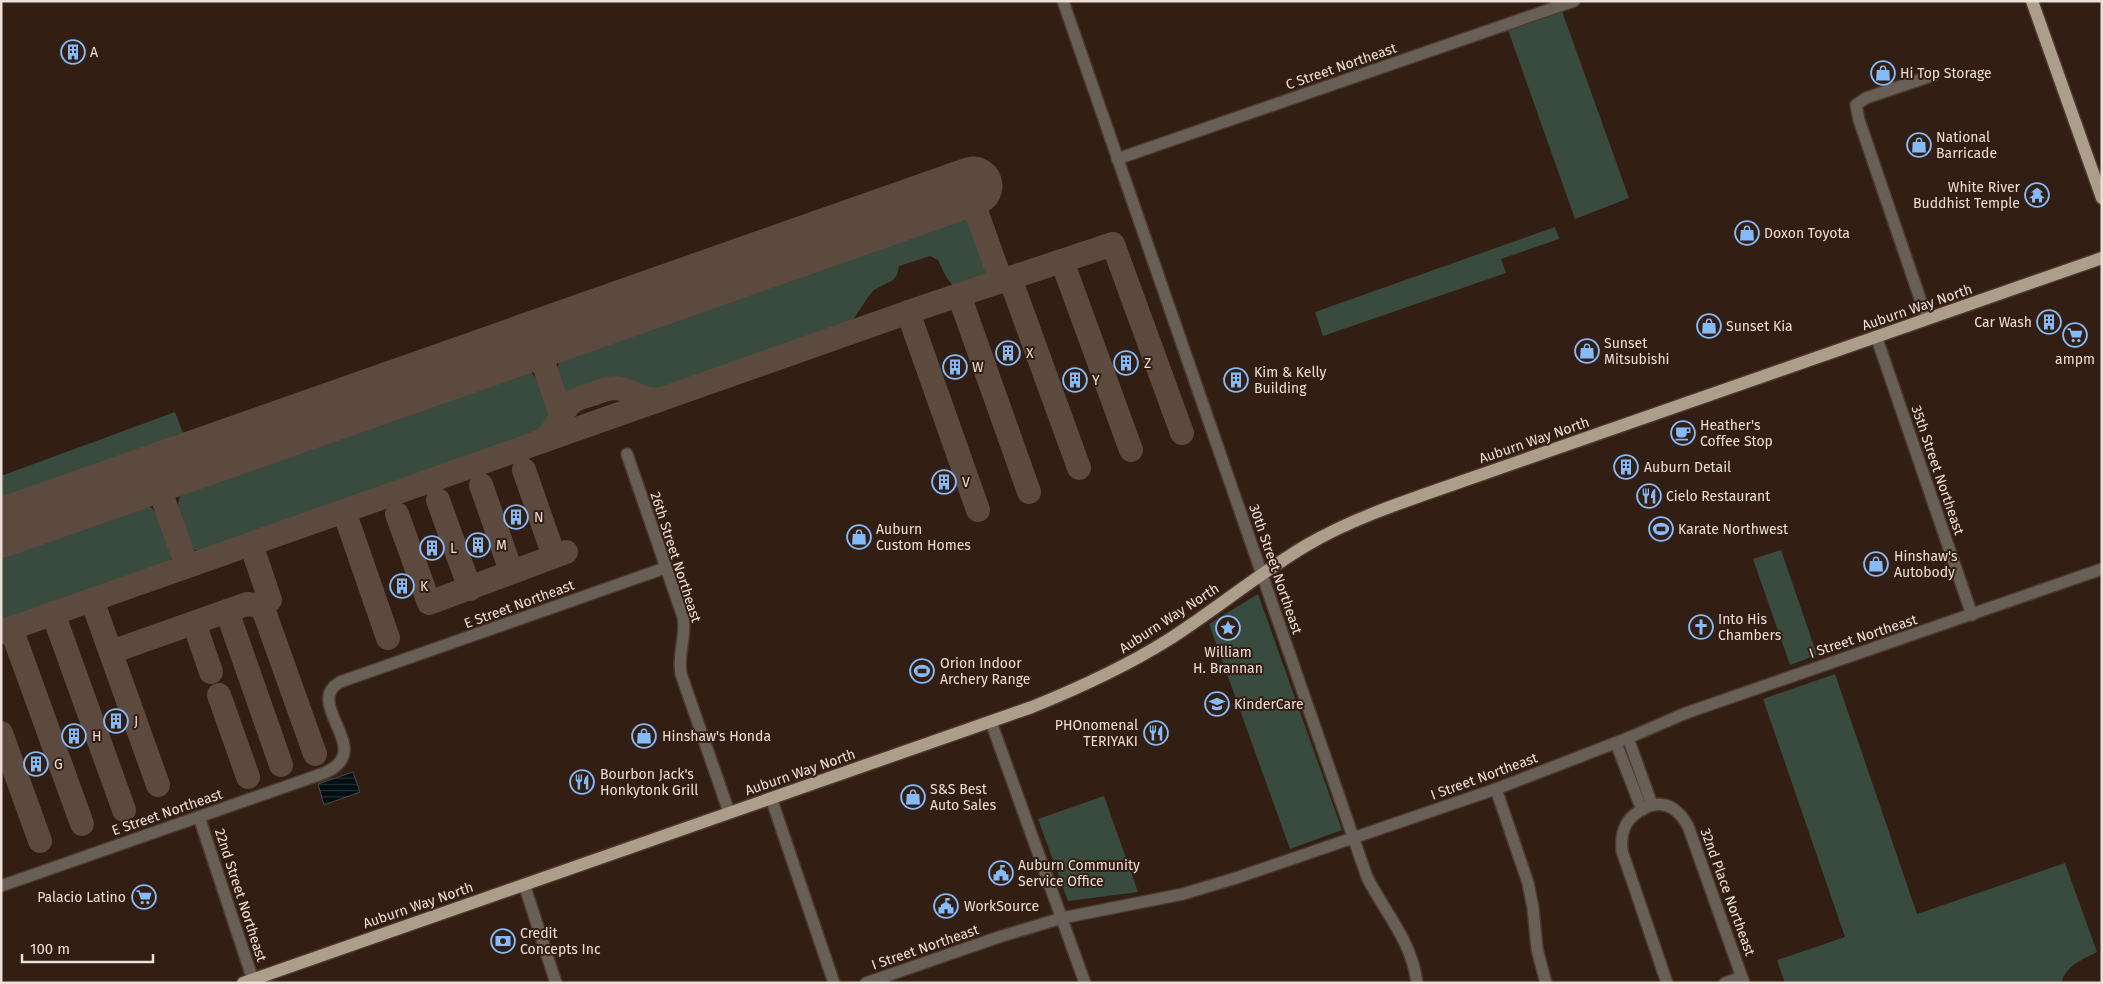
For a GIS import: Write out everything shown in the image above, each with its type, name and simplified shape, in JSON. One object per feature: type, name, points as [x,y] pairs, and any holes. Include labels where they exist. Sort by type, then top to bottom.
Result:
[{"type":"main road","points":[[2032,1],[2102,198]]},
{"type":"main road","name":"Auburn Way North","points":[[250,982],[729,812],[991,722],[1079,688],[1169,639],[1262,575],[1325,535],[1376,512],[2102,258]]},
{"type":"street","name":"30th Street Northeast","points":[[1063,1],[1367,877],[1400,929],[1412,960],[1417,983]]},
{"type":"street","name":"C Street Northeast","points":[[1117,159],[1574,1]]},
{"type":"street","points":[[1927,319],[1859,120],[1856,105],[1859,101],[1934,75]]},
{"type":"street","name":"35th Street Northeast","points":[[1876,336],[1972,615]]},
{"type":"street","name":"26th Street Northeast","points":[[627,454],[685,626],[679,654],[681,674],[729,812]]},
{"type":"street","name":"E Street Northeast","points":[[1,886],[332,769],[341,761],[344,751],[343,739],[331,711],[330,693],[334,685],[340,682],[666,568]]},
{"type":"street","name":"I Street Northeast","points":[[866,983],[999,937],[1062,918],[1183,894],[1496,789],[1616,743],[1686,713],[2102,569]]},
{"type":"street","points":[[991,722],[1085,983]]},
{"type":"street","points":[[1628,738],[1647,807]]},
{"type":"street","points":[[1616,743],[1647,807]]},
{"type":"street","points":[[1496,789],[1526,877],[1533,908],[1537,949],[1546,983]]},
{"type":"street","points":[[771,798],[834,983]]},
{"type":"street","name":"32nd Place Northeast","points":[[1647,807],[1666,804],[1671,806],[1688,826],[1743,980]]},
{"type":"street","points":[[1647,807],[1630,818],[1624,827],[1622,851],[1667,983]]},
{"type":"street","name":"22nd Street Northeast","points":[[199,817],[250,982]]},
{"type":"street","points":[[524,884],[556,983]]},
{"type":"street","points":[[1725,983],[1743,980]]},
{"type":"green space","points":[[1562,11],[1629,198],[1575,219],[1508,30]]},
{"type":"green space","points":[[968,207],[981,232],[989,260],[991,279],[980,285],[964,290],[952,285],[938,260],[930,256],[899,266],[897,275],[893,280],[874,290],[849,326],[660,393],[648,392],[622,382],[616,382],[603,384],[567,398],[559,386],[558,365],[570,347],[854,244]]},
{"type":"green space","points":[[1555,227],[1559,239],[1501,259],[1506,273],[1323,336],[1315,312]]},
{"type":"green space","points":[[527,368],[539,382],[547,398],[550,415],[544,432],[372,493],[250,540],[211,549],[194,550],[184,532],[178,515],[178,507],[183,489],[189,480],[508,369]]},
{"type":"green space","points":[[175,412],[188,446],[142,465],[1,513],[1,476]]},
{"type":"green space","points":[[123,503],[141,503],[152,508],[164,525],[173,549],[170,562],[1,623],[1,546]]},
{"type":"green space","points":[[1781,550],[1817,655],[1790,665],[1753,559]]},
{"type":"green space","points":[[1258,594],[1342,830],[1290,849],[1209,624]]},
{"type":"green space","points":[[1835,674],[1917,914],[2065,863],[2097,952],[2081,960],[2066,972],[2062,983],[1785,983],[1777,960],[1845,937],[1763,699]]},
{"type":"green space","points":[[1104,796],[1138,892],[1068,901],[1038,819]]},
{"type":"shaded area","points":[[353,772],[360,792],[324,805],[318,784]]},
{"type":"taxiway","points":[[968,188],[1001,281]]},
{"type":"taxiway","points":[[1,632],[923,307],[1113,244],[1182,433]]},
{"type":"taxiway","points":[[1062,261],[1131,450]]},
{"type":"taxiway","points":[[1010,278],[1079,468]]},
{"type":"taxiway","points":[[959,295],[1029,492]]},
{"type":"taxiway","points":[[908,312],[978,510]]},
{"type":"taxiway","points":[[535,339],[565,426]]},
{"type":"taxiway","points":[[543,441],[552,432],[567,407],[573,401],[582,397],[616,388],[649,399],[661,399]]},
{"type":"taxiway","points":[[524,470],[554,556]]},
{"type":"taxiway","points":[[154,474],[187,566]]},
{"type":"taxiway","points":[[481,485],[511,571]]},
{"type":"taxiway","points":[[438,500],[470,589]]},
{"type":"taxiway","points":[[344,511],[388,638]]},
{"type":"taxiway","points":[[397,514],[429,603],[566,552]]},
{"type":"taxiway","points":[[111,652],[247,604],[256,605],[270,600],[251,544]]},
{"type":"taxiway","points":[[92,600],[158,785]]},
{"type":"taxiway","points":[[261,603],[315,754]]},
{"type":"taxiway","points":[[227,611],[281,765]]},
{"type":"taxiway","points":[[53,613],[124,810]]},
{"type":"taxiway","points":[[194,623],[211,672]]},
{"type":"taxiway","points":[[11,628],[82,824]]},
{"type":"taxiway","points":[[219,695],[248,777]]},
{"type":"taxiway","points":[[1,733],[40,841]]},
{"type":"runway","points":[[1,528],[973,186]]},
{"type":"place","name":"A","points":[[73,52]]},
{"type":"place","name":"Hi Top Storage","points":[[1883,73]]},
{"type":"place","name":"National Barricade","points":[[1919,145]]},
{"type":"place","name":"White River Buddhist Temple","points":[[2037,195]]},
{"type":"place","name":"Doxon Toyota","points":[[1747,233]]},
{"type":"place","name":"Car Wash","points":[[2049,322]]},
{"type":"place","name":"Sunset Kia","points":[[1709,326]]},
{"type":"place","name":"ampm","points":[[2075,335]]},
{"type":"place","name":"Sunset Mitsubishi","points":[[1587,351]]},
{"type":"place","name":"X","points":[[1008,353]]},
{"type":"place","name":"Z","points":[[1126,363]]},
{"type":"place","name":"W","points":[[955,367]]},
{"type":"place","name":"Y","points":[[1075,380]]},
{"type":"place","name":"Kim & Kelly Building","points":[[1236,380]]},
{"type":"place","name":"Heather's Coffee Stop","points":[[1683,433]]},
{"type":"place","name":"Auburn Detail","points":[[1626,467]]},
{"type":"place","name":"V","points":[[944,482]]},
{"type":"place","name":"Cielo Restaurant","points":[[1649,496]]},
{"type":"place","name":"N","points":[[516,517]]},
{"type":"place","name":"Karate Northwest","points":[[1661,529]]},
{"type":"place","name":"Auburn Custom Homes","points":[[859,537]]},
{"type":"place","name":"M","points":[[478,545]]},
{"type":"place","name":"L","points":[[432,548]]},
{"type":"place","name":"Hinshaw's Autobody","points":[[1876,564]]},
{"type":"place","name":"K","points":[[402,586]]},
{"type":"place","name":"Into His Chambers","points":[[1701,627]]},
{"type":"place","name":"William H. Brannan","points":[[1228,628]]},
{"type":"place","name":"Orion Indoor Archery Range","points":[[922,671]]},
{"type":"place","name":"KinderCare","points":[[1217,704]]},
{"type":"place","name":"J","points":[[116,721]]},
{"type":"place","name":"PHOnomenal TERIYAKI","points":[[1156,733]]},
{"type":"place","name":"H","points":[[74,736]]},
{"type":"place","name":"Hinshaw's Honda","points":[[644,736]]},
{"type":"place","name":"G","points":[[36,764]]},
{"type":"place","name":"Bourbon Jack's Honkytonk Grill","points":[[582,782]]},
{"type":"place","name":"S&S Best Auto Sales","points":[[913,797]]},
{"type":"place","name":"Auburn Community Service Office","points":[[1001,873]]},
{"type":"place","name":"Palacio Latino","points":[[144,897]]},
{"type":"place","name":"WorkSource","points":[[946,906]]},
{"type":"place","name":"Credit Concepts Inc","points":[[503,941]]}]
